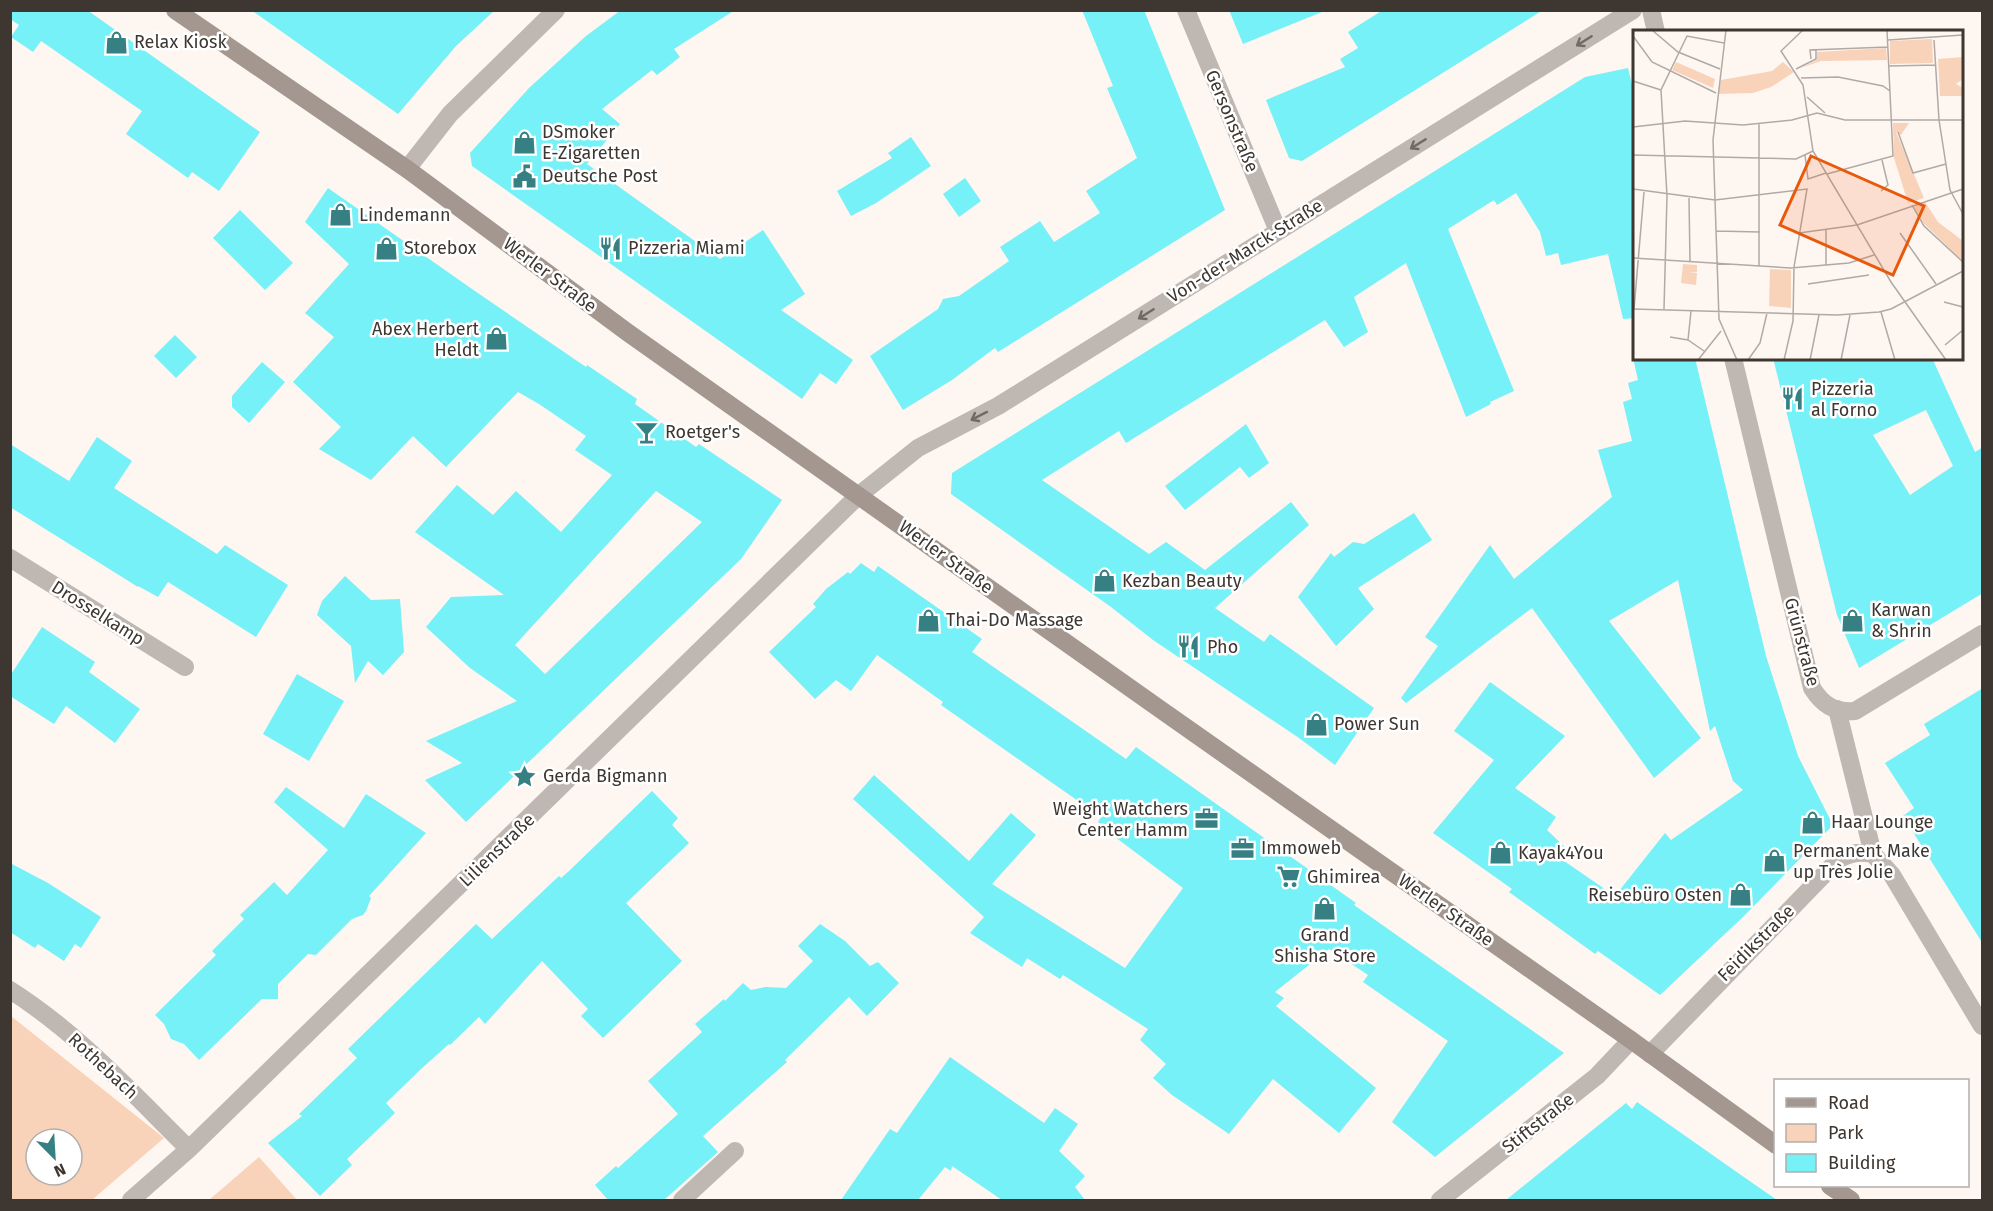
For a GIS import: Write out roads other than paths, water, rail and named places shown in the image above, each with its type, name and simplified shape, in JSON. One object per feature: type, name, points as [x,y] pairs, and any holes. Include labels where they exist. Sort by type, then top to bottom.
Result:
[{"type":"main road","name":"Werler Straße","points":[[175,10],[407,169],[627,332],[1631,1040],[1774,1144]]},
{"type":"main road","points":[[1833,1187],[1851,1200]]},
{"type":"street","points":[[407,169],[450,114],[556,10]]},
{"type":"street","name":"Gersonstraße","points":[[1186,10],[1278,231]]},
{"type":"street","name":"Von-der-Marck-Straße","points":[[860,495],[918,448],[998,406],[1634,10]]},
{"type":"street","points":[[1651,10],[1656,30]]},
{"type":"street","name":"Grünstraße","points":[[1733,360],[1812,688],[1820,702],[1838,709]]},
{"type":"street","name":"Lilienstraße","points":[[131,1200],[189,1149],[860,495]]},
{"type":"street","name":"Drosselkamp","points":[[10,558],[185,667]]},
{"type":"street","points":[[1983,634],[1855,711],[1838,709],[1873,854],[1892,875],[1983,1026]]},
{"type":"street","name":"Feidikstraße","points":[[1650,1054],[1839,859],[1862,851],[1873,854]]},
{"type":"street","name":"Rothebach","points":[[10,990],[42,1010],[96,1058],[189,1149]]},
{"type":"street","name":"Stiftstraße","points":[[1440,1200],[1597,1076],[1631,1040]]},
{"type":"street","points":[[682,1200],[735,1151]]},
{"type":"place","name":"Relax Kiosk","points":[[116,42]]},
{"type":"place","name":"DSmoker E-Zigaretten","points":[[524,142]]},
{"type":"place","name":"Deutsche Post","points":[[524,176]]},
{"type":"place","name":"Lindemann","points":[[341,215]]},
{"type":"place","name":"Storebox","points":[[386,248]]},
{"type":"place","name":"Pizzeria Miami","points":[[610,248]]},
{"type":"place","name":"Abex Herbert Heldt","points":[[497,339]]},
{"type":"place","name":"Pizzeria al Forno","points":[[1793,399]]},
{"type":"place","name":"Roetger's","points":[[647,432]]},
{"type":"place","name":"Kezban Beauty","points":[[1104,581]]},
{"type":"place","name":"Thai-Do Massage","points":[[928,620]]},
{"type":"place","name":"Karwan & Shrin","points":[[1853,620]]},
{"type":"place","name":"Pho","points":[[1189,647]]},
{"type":"place","name":"Power Sun","points":[[1316,724]]},
{"type":"place","name":"Gerda Bigmann","points":[[525,776]]},
{"type":"place","name":"Weight Watchers Center Hamm","points":[[1206,819]]},
{"type":"place","name":"Haar Lounge","points":[[1813,822]]},
{"type":"place","name":"Immoweb","points":[[1243,848]]},
{"type":"place","name":"Kayak4You","points":[[1500,853]]},
{"type":"place","name":"Permanent Make up Très Jolie","points":[[1775,861]]},
{"type":"place","name":"Ghimirea","points":[[1289,877]]},
{"type":"place","name":"Reisebüro Osten","points":[[1740,895]]},
{"type":"place","name":"Grand Shisha Store","points":[[1325,909]]}]
